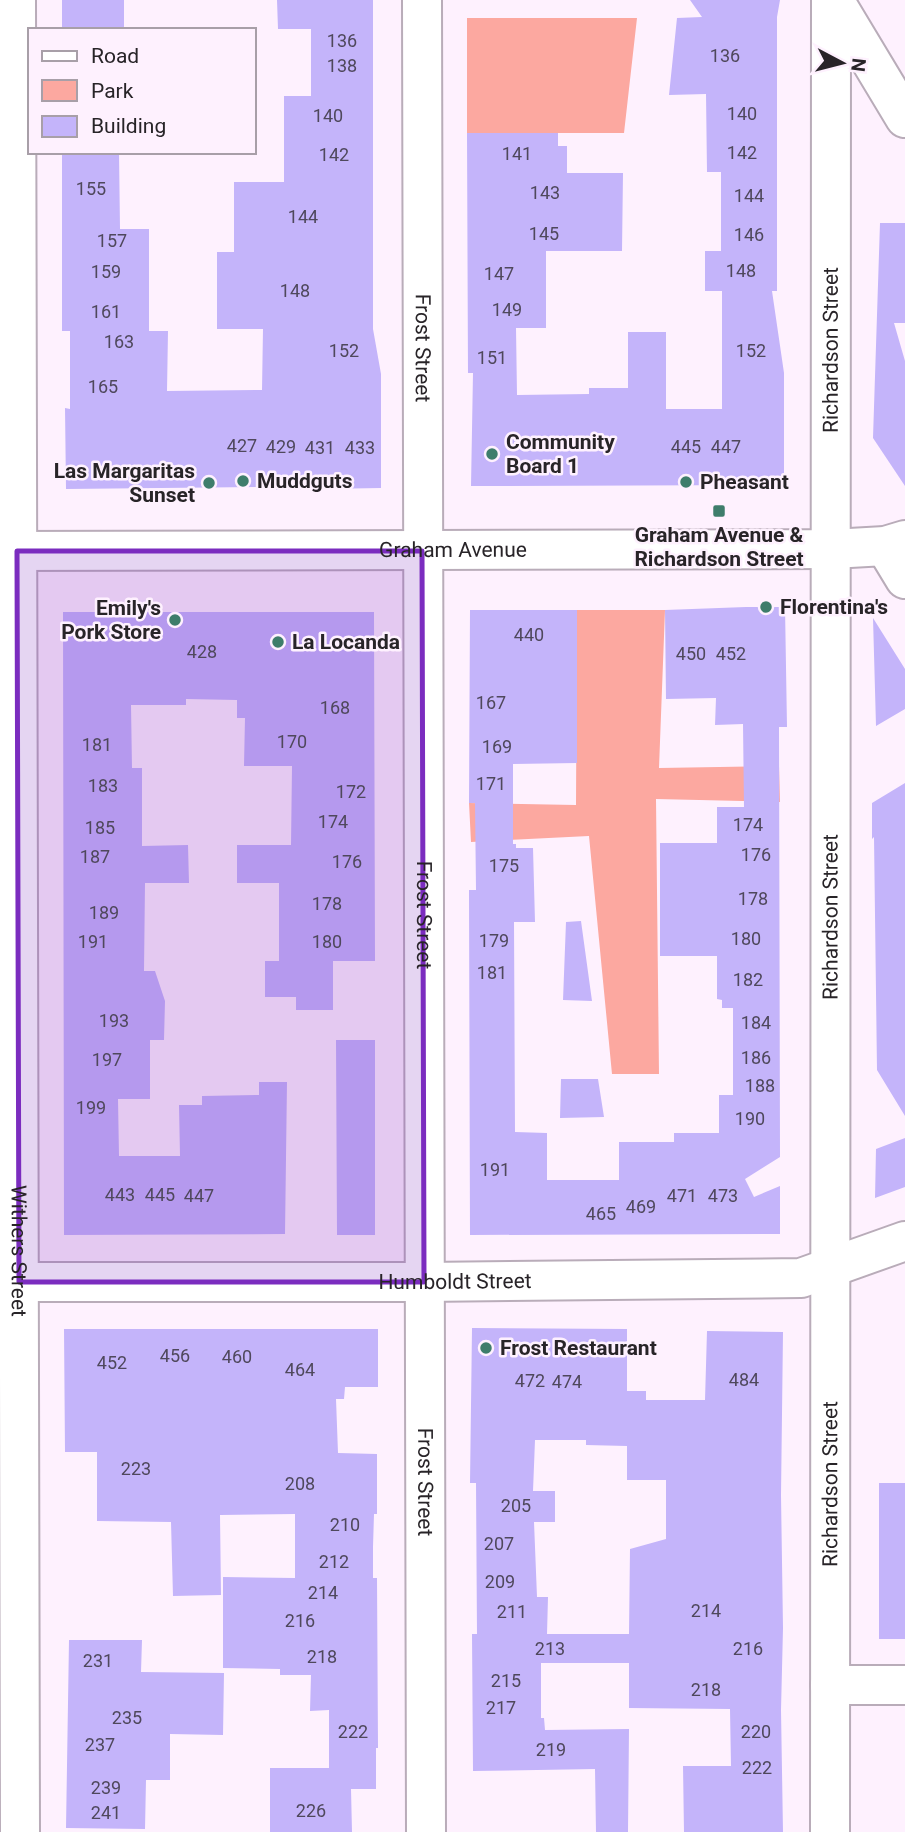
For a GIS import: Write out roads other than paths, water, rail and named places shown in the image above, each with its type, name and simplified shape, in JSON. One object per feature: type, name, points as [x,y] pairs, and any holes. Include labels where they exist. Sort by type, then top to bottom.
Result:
[{"type":"street","name":"Withers Street","points":[[16,0],[8,551],[9,1282],[20,1832]]},
{"type":"street","name":"Frost Street","points":[[422,0],[426,1832]]},
{"type":"street","points":[[833,0],[905,118]]},
{"type":"street","name":"Richardson Street","points":[[830,1832],[833,0]]},
{"type":"street","name":"Graham Avenue","points":[[8,551],[832,550],[895,543]]},
{"type":"street","points":[[895,543],[905,579]]},
{"type":"street","name":"Humboldt Street","points":[[9,1282],[801,1278],[905,1241]]},
{"type":"street","points":[[830,1685],[905,1685]]},
{"type":"place","name":"Community Board 1","points":[[492,454]]},
{"type":"place","name":"Muddguts","points":[[243,481]]},
{"type":"place","name":"Pheasant","points":[[686,482]]},
{"type":"place","name":"Las Margaritas Sunset","points":[[209,483]]},
{"type":"place","name":"Graham Avenue & Richardson Street","points":[[719,511]]},
{"type":"place","name":"Florentina's","points":[[766,607]]},
{"type":"place","name":"Emily's Pork Store","points":[[175,620]]},
{"type":"place","name":"La Locanda","points":[[278,642]]},
{"type":"place","name":"Frost Restaurant","points":[[486,1348]]}]
